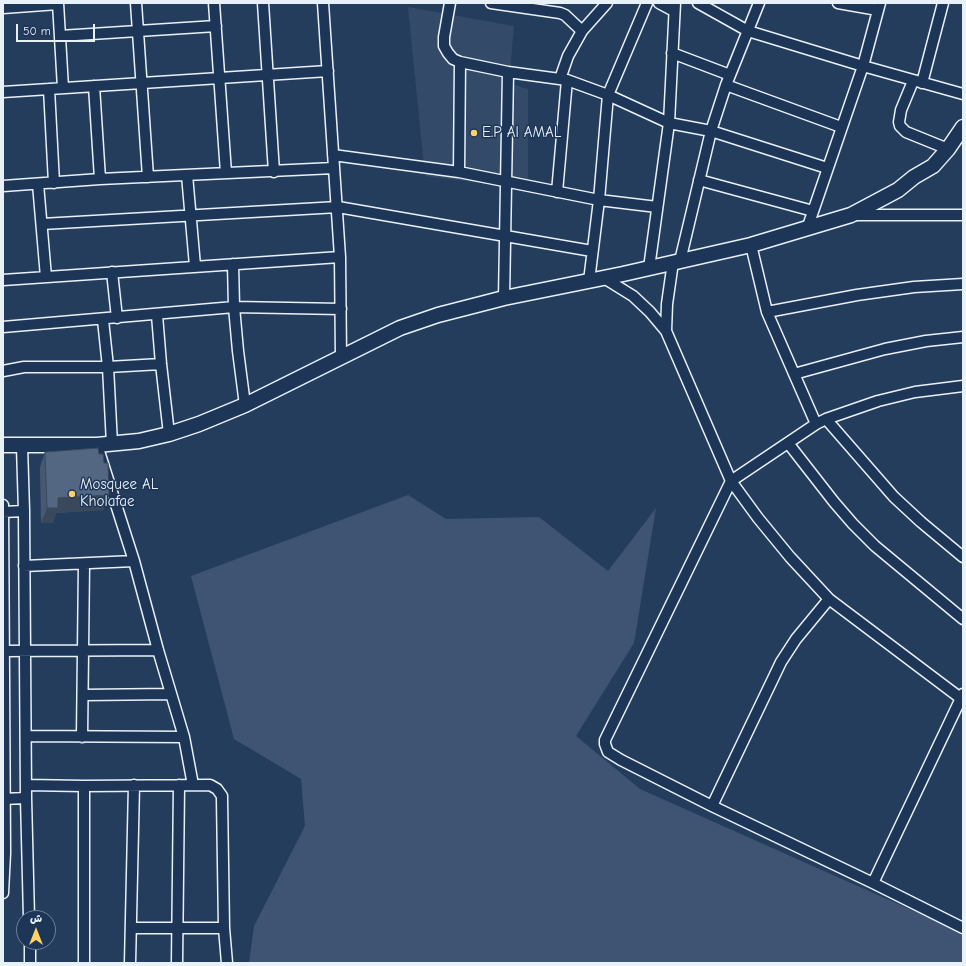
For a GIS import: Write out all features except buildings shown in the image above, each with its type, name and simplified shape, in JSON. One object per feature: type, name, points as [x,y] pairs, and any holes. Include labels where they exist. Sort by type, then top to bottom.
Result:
[{"type":"main road","points":[[3,445],[112,444],[139,441],[168,434],[200,424],[245,405],[365,345],[414,323],[438,315],[504,298],[589,282],[751,245],[851,215],[898,190],[914,177],[932,166],[948,149],[963,127]]},
{"type":"street","points":[[136,3],[148,177]]},
{"type":"street","points":[[214,3],[226,173]]},
{"type":"street","points":[[263,3],[269,75],[274,172]]},
{"type":"street","points":[[323,3],[338,207],[341,358]]},
{"type":"street","points":[[450,3],[444,37],[444,46],[448,53],[460,62],[508,72],[564,80],[608,95],[668,123],[711,132],[828,168]]},
{"type":"street","points":[[491,3],[560,13],[565,15],[582,32]]},
{"type":"street","points":[[557,192],[564,80],[568,56],[582,32],[607,3]]},
{"type":"street","points":[[589,282],[599,200],[608,95],[647,3]]},
{"type":"street","points":[[649,268],[668,123],[674,7],[659,3]]},
{"type":"street","points":[[698,3],[748,31],[917,82],[963,94]]},
{"type":"street","points":[[666,331],[667,304],[711,132],[726,85],[759,3]]},
{"type":"street","points":[[807,229],[863,66],[879,7],[838,3]]},
{"type":"street","points":[[943,3],[917,82],[901,110],[899,122],[900,126],[906,132],[948,149]]},
{"type":"street","points":[[3,8],[58,4],[63,88]]},
{"type":"street","points":[[60,36],[216,26]]},
{"type":"street","points":[[672,53],[730,75]]},
{"type":"street","points":[[459,172],[460,62]]},
{"type":"street","points":[[3,92],[328,72]]},
{"type":"street","points":[[504,298],[508,72]]},
{"type":"street","points":[[726,85],[841,127]]},
{"type":"street","points":[[94,86],[100,179]]},
{"type":"street","points":[[49,89],[54,182]]},
{"type":"street","points":[[333,155],[459,172],[599,200],[657,207]]},
{"type":"street","points":[[3,186],[100,179],[334,168]]},
{"type":"street","points":[[187,175],[195,266]]},
{"type":"street","points":[[699,180],[813,211]]},
{"type":"street","points":[[38,184],[46,277]]},
{"type":"street","points":[[42,224],[338,207],[592,251]]},
{"type":"street","points":[[851,215],[963,215]]},
{"type":"street","points":[[751,245],[767,312],[816,424]]},
{"type":"street","points":[[3,280],[340,257]]},
{"type":"street","points":[[233,264],[234,308],[245,405]]},
{"type":"street","points":[[112,272],[117,318]]},
{"type":"street","points":[[604,278],[633,296],[650,312],[666,331],[731,481],[758,518],[790,557],[828,599],[962,697],[873,883]]},
{"type":"street","points":[[767,312],[857,295],[914,287],[963,284]]},
{"type":"street","points":[[3,327],[103,320],[234,308],[341,309]]},
{"type":"street","points":[[157,315],[168,434]]},
{"type":"street","points":[[103,320],[108,367],[112,444]]},
{"type":"street","points":[[794,374],[885,349],[926,341],[963,338]]},
{"type":"street","points":[[3,371],[24,367],[108,367],[161,364]]},
{"type":"street","points":[[963,386],[915,392],[878,401],[826,419],[816,424],[731,481],[604,744],[608,752],[621,760],[963,928]]},
{"type":"street","points":[[826,419],[894,497],[963,557]]},
{"type":"street","points":[[788,443],[853,524],[875,546],[963,618]]},
{"type":"street","points":[[96,445],[134,561],[158,650],[184,737],[193,785]]},
{"type":"street","points":[[22,446],[24,511],[26,798],[30,910]]},
{"type":"street","points":[[3,504],[5,853],[3,893]]},
{"type":"street","points":[[3,512],[24,511]]},
{"type":"street","points":[[24,566],[134,561]]},
{"type":"street","points":[[82,737],[84,564]]},
{"type":"street","points":[[712,806],[781,662],[796,639],[828,599]]},
{"type":"street","points":[[3,651],[158,650]]},
{"type":"street","points":[[82,695],[171,694]]},
{"type":"street","points":[[26,736],[184,737]]},
{"type":"street","points":[[26,785],[210,785],[217,788],[222,796],[224,928],[227,963]]},
{"type":"street","points":[[130,963],[134,785]]},
{"type":"street","points":[[177,963],[178,785]]},
{"type":"street","points":[[84,786],[84,963]]},
{"type":"street","points":[[4,798],[26,798]]},
{"type":"street","points":[[131,928],[224,928]]},
{"type":"street","points":[[30,950],[30,963]]},
{"type":"shaded area","name":"E.P Al AMAL","points":[[408,7],[514,26],[509,83],[528,89],[528,189],[425,176]]},
{"type":"shaded area","points":[[408,495],[446,519],[539,517],[608,571],[656,508],[634,643],[576,736],[640,789],[963,933],[963,963],[249,963],[254,926],[305,826],[301,779],[234,739],[191,576]]},
{"type":"place","name":"E.P Al AMAL","points":[[474,133]]},
{"type":"place","name":"Mosquee AL Kholafae","points":[[72,494]]}]
